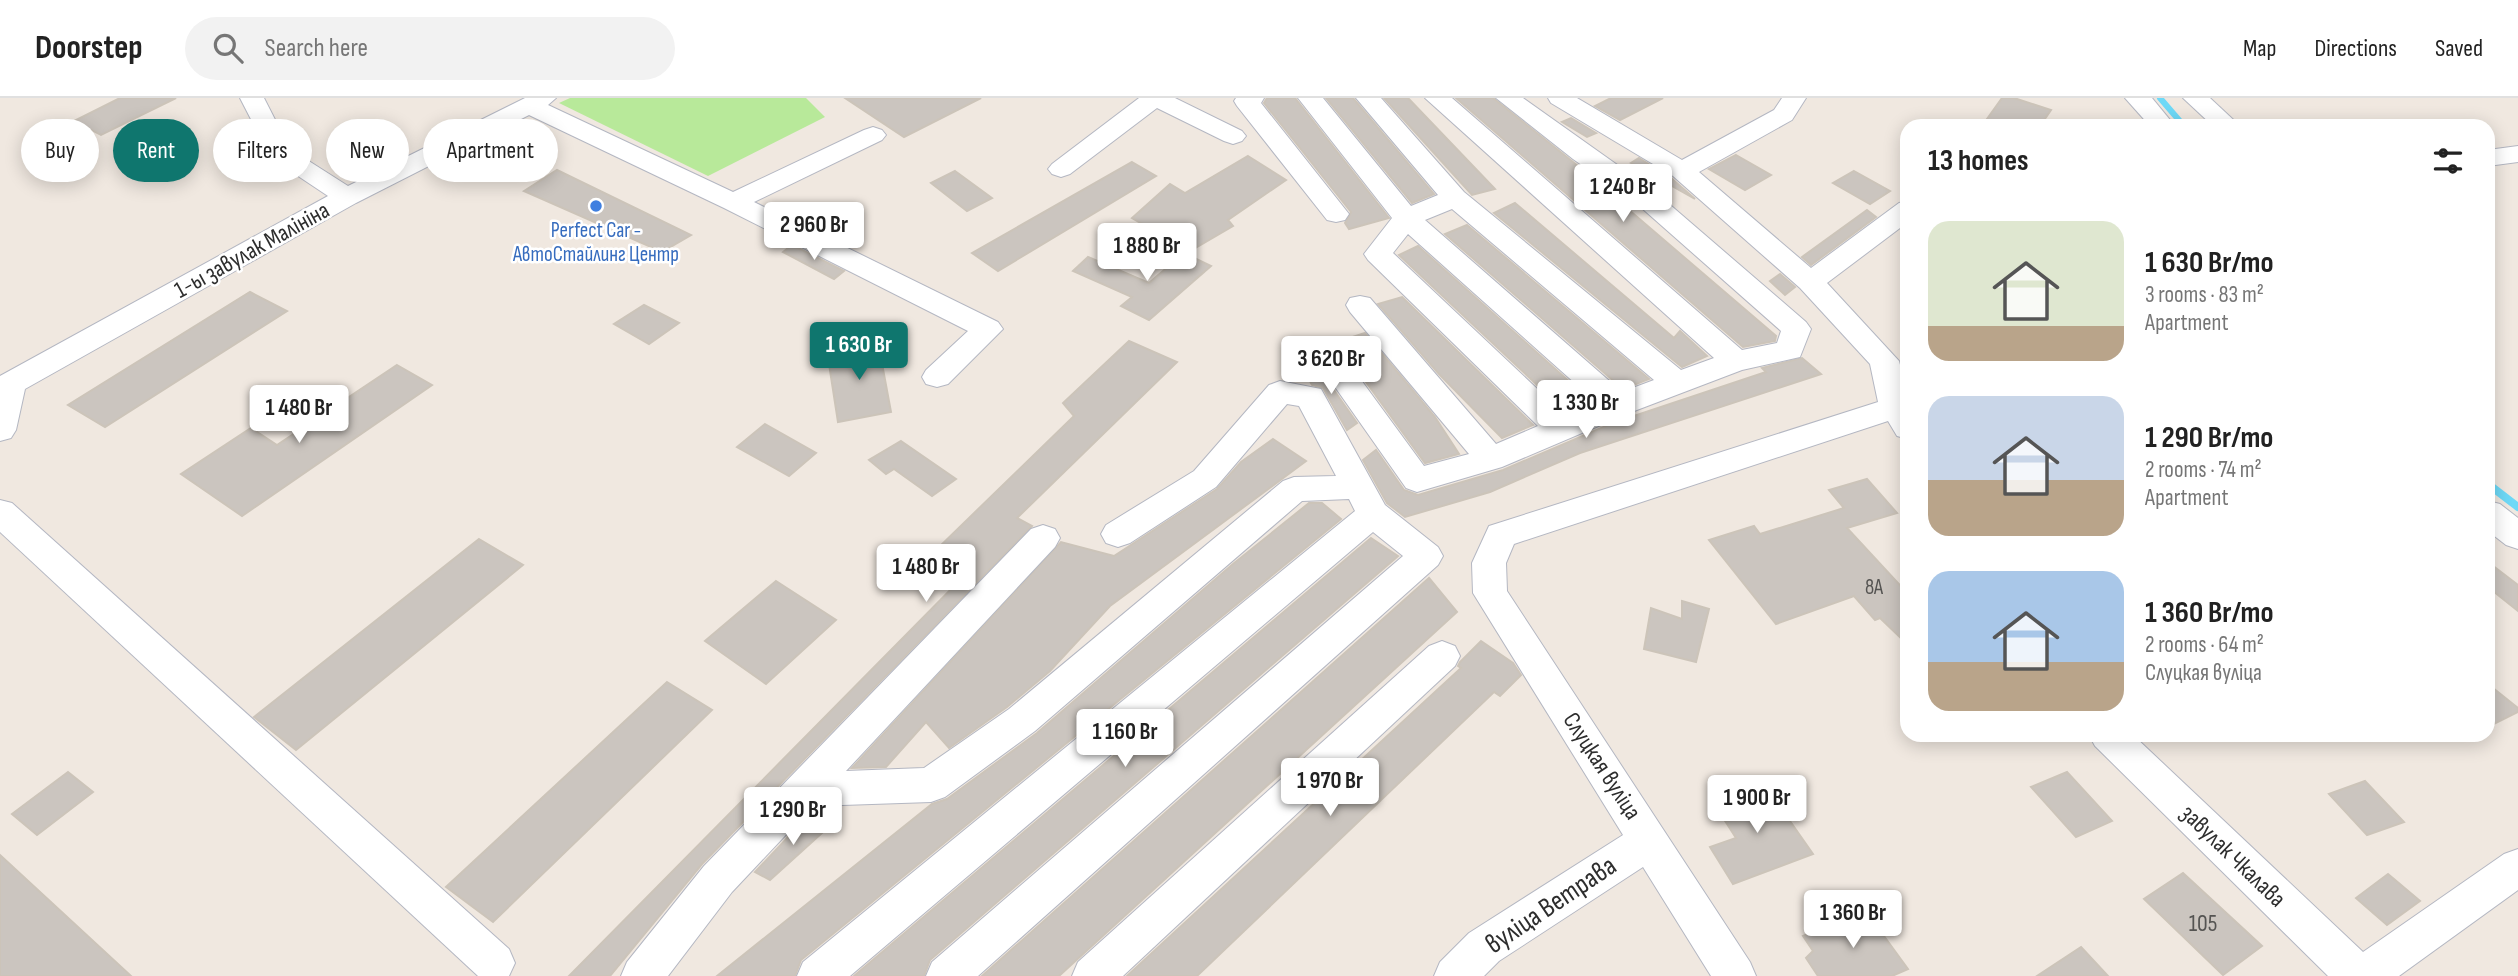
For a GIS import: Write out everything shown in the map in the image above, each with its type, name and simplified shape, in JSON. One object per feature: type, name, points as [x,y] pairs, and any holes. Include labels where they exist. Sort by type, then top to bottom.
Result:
[{"type":"street","points":[[252,98],[280,153],[347,197]]},
{"type":"street","points":[[1060,169],[1155,98],[1233,136]]},
{"type":"street","points":[[1252,98],[1246,101],[1336,214]]},
{"type":"street","points":[[1310,98],[1406,218],[1618,405]]},
{"type":"street","points":[[1368,98],[1455,198],[1677,383]]},
{"type":"street","points":[[1324,350],[1417,480],[1491,459],[1618,405],[1736,361],[1790,350],[1796,329],[1645,197],[1553,165],[1437,98]]},
{"type":"street","points":[[1508,98],[1553,165],[1736,361]]},
{"type":"street","points":[[1560,98],[1682,171],[1810,282],[1884,361],[1900,415]]},
{"type":"street","points":[[1682,171],[1783,115],[1794,98]]},
{"type":"street","points":[[2137,98],[2157,119]]},
{"type":"street","points":[[2195,98],[2220,119]]},
{"type":"street","points":[[537,102],[988,329],[937,377]]},
{"type":"street","name":"1-ы завулак Малініна","points":[[6,386],[347,197],[537,102]]},
{"type":"street","points":[[733,202],[873,135]]},
{"type":"street","points":[[2495,157],[2518,154]]},
{"type":"street","points":[[1455,198],[1406,218],[1378,254],[1560,429]]},
{"type":"street","points":[[1810,282],[1900,215]]},
{"type":"street","points":[[1360,305],[1491,459]]},
{"type":"street","points":[[0,430],[6,386]]},
{"type":"street","points":[[947,976],[1426,556],[1366,500],[1310,397],[1280,392],[1205,479],[1118,534]]},
{"type":"street","name":"Слуцкая вуліца","points":[[1735,976],[1650,839],[1490,593],[1489,563],[1501,535],[1900,418]]},
{"type":"street","points":[[803,789],[931,785],[1022,720],[1294,489],[1366,500]]},
{"type":"street","points":[[818,976],[1366,500]]},
{"type":"street","points":[[0,512],[494,963]]},
{"type":"street","points":[[2495,518],[2518,536]]},
{"type":"street","points":[[642,976],[718,878],[1043,538]]},
{"type":"street","points":[[1093,976],[1442,656]]},
{"type":"street","name":"завулак Чкалава","points":[[2115,742],[2358,976]]},
{"type":"street","name":"вуліца Ветрава","points":[[1455,976],[1484,947],[1650,839]]},
{"type":"street","points":[[2364,976],[2518,867]]},
{"type":"green space","points":[[570,98],[806,98],[825,117],[708,176],[559,103]]},
{"type":"building","points":[[120,98],[176,98],[133,119],[113,119],[113,129],[101,135],[99,119],[78,119]]},
{"type":"building","points":[[845,98],[981,98],[904,137]]},
{"type":"building","points":[[1267,98],[1295,98],[1389,218],[1349,229],[1345,223],[1351,212],[1264,103]]},
{"type":"building","points":[[1326,98],[1353,98],[1434,194],[1412,203]]},
{"type":"building","points":[[1384,98],[1408,98],[1495,189],[1472,195]]},
{"type":"building","points":[[1456,98],[1493,98],[1573,162],[1776,336],[1775,341],[1743,347]]},
{"type":"building","points":[[1611,98],[1663,98],[1620,120],[1595,106]]},
{"type":"building","points":[[2002,98],[2014,98],[2051,110],[2045,119],[1987,119]]},
{"type":"building","points":[[1571,118],[1596,133],[1587,137],[1562,122]]},
{"type":"building","points":[[1736,155],[1771,175],[1745,190],[1709,169]]},
{"type":"building","points":[[1248,156],[1286,180],[1228,220],[1233,226],[1190,251],[1132,218],[1170,184],[1185,193]]},
{"type":"building","points":[[1639,158],[1671,178],[1695,199],[1631,163]]},
{"type":"building","points":[[1132,162],[1156,176],[998,271],[972,253]]},
{"type":"building","points":[[558,170],[691,235],[662,252],[524,191],[538,182],[558,182]]},
{"type":"building","points":[[955,171],[992,198],[967,211],[931,183]]},
{"type":"building","points":[[1854,171],[1890,191],[1870,204],[1833,183]]},
{"type":"building","points":[[1515,203],[1674,338],[1680,331],[1707,356],[1682,367],[1494,213]]},
{"type":"building","points":[[1867,210],[1876,217],[1811,265],[1802,257]]},
{"type":"building","points":[[1467,225],[1649,379],[1623,389],[1445,234]]},
{"type":"building","points":[[792,245],[844,271],[834,279],[783,252]]},
{"type":"building","points":[[1418,246],[1591,401],[1566,412],[1399,255]]},
{"type":"building","points":[[1184,253],[1211,266],[1149,320],[1121,306],[1132,297],[1073,271],[1088,257],[1149,283]]},
{"type":"building","points":[[1780,274],[1795,287],[1785,295],[1770,281]]},
{"type":"building","points":[[250,292],[287,311],[105,427],[68,405]]},
{"type":"building","points":[[1402,297],[1533,425],[1502,438],[1439,374],[1378,304]]},
{"type":"building","points":[[644,305],[679,323],[649,344],[614,324]]},
{"type":"building","points":[[1365,333],[1435,417],[1459,454],[1425,463],[1337,342]]},
{"type":"building","points":[[1129,341],[1177,362],[1017,518],[1032,526],[702,864],[610,976],[569,976],[970,570],[935,551],[1074,416],[1063,403]]},
{"type":"building","points":[[878,342],[891,412],[838,422],[827,351]]},
{"type":"building","points":[[1802,358],[1821,374],[1580,453],[1490,492],[1405,517],[1387,503],[1363,460],[1376,450],[1404,490],[1418,495],[1503,470],[1613,423],[1766,372],[1762,368]]},
{"type":"building","points":[[397,365],[432,385],[242,516],[181,474],[251,428],[277,445]]},
{"type":"building","points":[[1317,366],[1357,423],[1347,430],[1323,388],[1312,385],[1304,370]]},
{"type":"building","points":[[765,424],[816,453],[789,476],[737,447]]},
{"type":"building","points":[[1273,439],[1306,461],[1110,606],[1050,671],[1007,707],[949,748],[926,722],[886,767],[852,768],[1061,542],[1114,556],[1217,489],[1241,462]]},
{"type":"building","points":[[901,441],[956,479],[932,496],[894,469],[886,474],[869,460]]},
{"type":"building","points":[[1867,479],[1897,513],[1847,528],[1900,585],[1900,637],[1880,618],[1875,620],[1854,596],[1776,624],[1709,540],[1754,526],[1760,534],[1844,508],[1829,490]]},
{"type":"building","points":[[1309,503],[1322,503],[1341,519],[801,960],[795,976],[717,976],[932,804],[947,799],[1037,733],[1233,564]]},
{"type":"building","points":[[1371,538],[1398,556],[930,960],[924,976],[854,976]]},
{"type":"building","points":[[479,539],[523,565],[296,750],[254,717]]},
{"type":"building","points":[[2495,567],[2518,585],[2518,611],[2495,593]]},
{"type":"building","points":[[1429,578],[1457,612],[1059,976],[982,976]]},
{"type":"building","points":[[776,581],[836,620],[766,684],[705,641]]},
{"type":"building","points":[[1682,601],[1709,609],[1696,662],[1644,649],[1651,608],[1682,619]]},
{"type":"building","points":[[1481,641],[1513,663],[1521,675],[1500,696],[1494,692],[1197,976],[1127,976],[1461,668],[1458,666],[1460,662]]},
{"type":"building","points":[[667,682],[712,710],[493,922],[446,887]]},
{"type":"building","points":[[2495,690],[2518,708],[2518,712],[2495,724]]},
{"type":"building","points":[[68,772],[93,792],[37,835],[12,814]]},
{"type":"building","points":[[2067,772],[2112,821],[2076,837],[2031,787]]},
{"type":"building","points":[[2365,781],[2404,822],[2367,835],[2329,794]]},
{"type":"building","points":[[1764,784],[1813,854],[1733,884],[1710,847],[1736,838],[1713,802]]},
{"type":"building","points":[[808,816],[832,824],[770,880],[755,872]]},
{"type":"building","points":[[0,855],[131,976],[0,976]]},
{"type":"building","points":[[2183,873],[2262,946],[2223,975],[2144,899]]},
{"type":"building","points":[[2388,874],[2420,901],[2387,925],[2356,898]]},
{"type":"building","points":[[1865,910],[1908,969],[1892,976],[1818,976],[1806,958],[1813,951],[1803,936]]},
{"type":"building","points":[[2081,947],[2108,976],[2037,976]]},
{"type":"waterway","points":[[2160,98],[2178,119]]},
{"type":"waterway","points":[[2495,489],[2518,507]]},
{"type":"place","name":"Perfect Car - АвтоСтайлинг Центр","points":[[596,206]]}]
